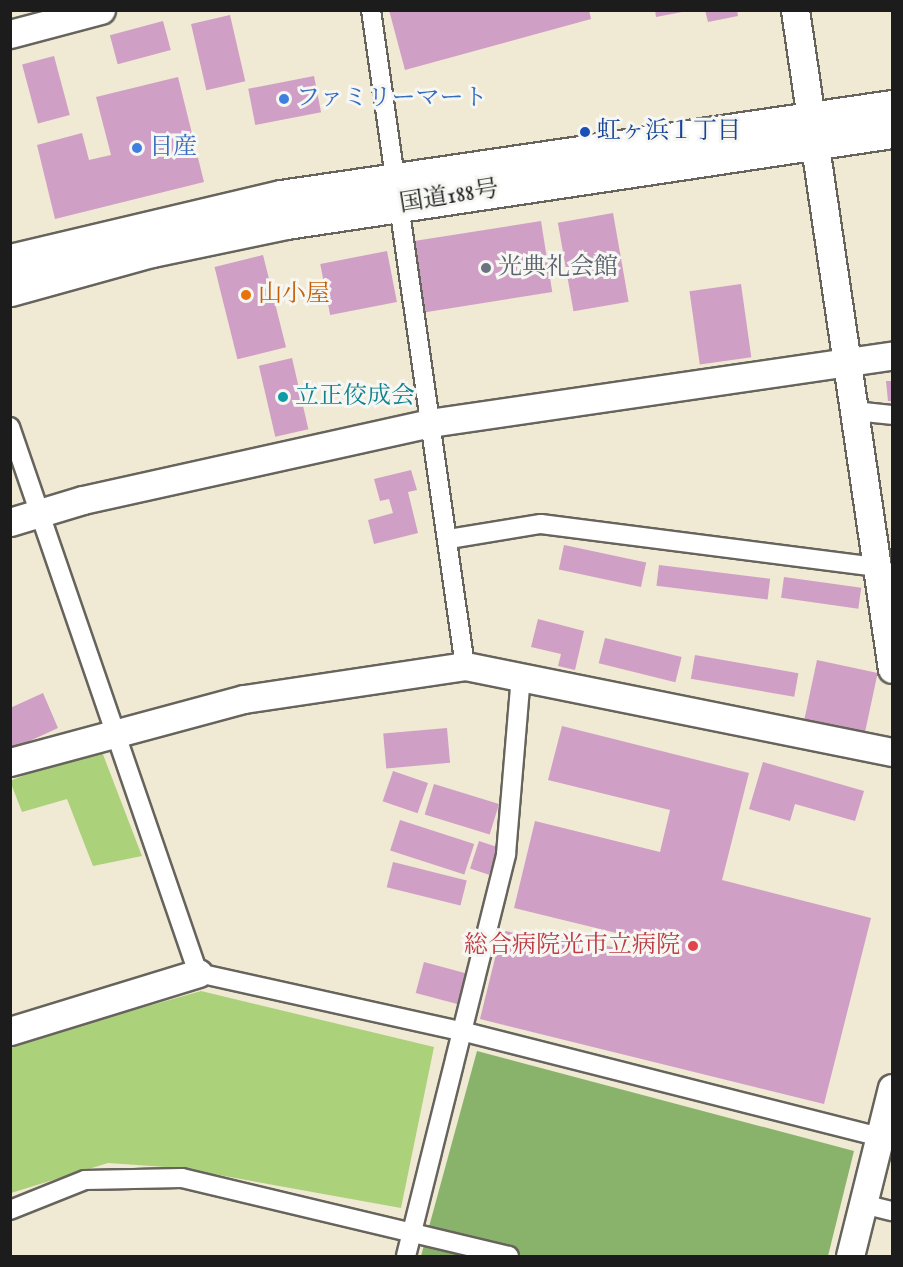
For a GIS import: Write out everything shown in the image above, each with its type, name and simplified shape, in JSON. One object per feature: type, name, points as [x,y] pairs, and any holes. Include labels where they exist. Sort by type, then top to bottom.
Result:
[{"type":"highway","name":"国道188号","points":[[10,261],[148,225],[398,192],[814,130],[892,107]]},
{"type":"highway","name":"国道188号","points":[[814,130],[892,131]]},
{"type":"highway","name":"国道188号","points":[[10,289],[152,250],[398,192]]},
{"type":"street","points":[[10,34],[101,10]]},
{"type":"street","points":[[371,10],[430,423],[449,539],[465,666]]},
{"type":"street","points":[[795,10],[854,411],[885,571],[892,669]]},
{"type":"street","points":[[10,522],[38,513],[430,423],[892,356]]},
{"type":"street","points":[[854,411],[892,415]]},
{"type":"street","points":[[10,427],[198,973]]},
{"type":"street","points":[[449,539],[541,524],[885,571]]},
{"type":"street","points":[[10,762],[113,730],[243,699],[465,666],[892,753]]},
{"type":"street","points":[[406,1257],[465,1032],[506,854],[521,676]]},
{"type":"street","points":[[10,1031],[198,973],[465,1032],[886,1139]]},
{"type":"street","points":[[850,1257],[863,1204],[886,1139],[892,1088]]},
{"type":"street","points":[[10,1210],[85,1180],[182,1178],[412,1231],[509,1257]]},
{"type":"street","points":[[863,1204],[892,1211]]},
{"type":"green space","points":[[99,744],[142,856],[93,866],[67,799],[22,812],[10,781]]},
{"type":"green space","points":[[201,991],[434,1047],[401,1208],[180,1168],[108,1163],[11,1193],[11,1045]]},
{"type":"green space","points":[[477,1051],[854,1151],[828,1256],[421,1256]]},
{"type":"building","points":[[389,10],[589,10],[591,19],[405,70]]},
{"type":"building","points":[[655,10],[682,10],[682,12],[656,17]]},
{"type":"building","points":[[705,10],[737,10],[738,16],[708,22]]},
{"type":"building","points":[[230,15],[245,81],[206,90],[191,24]]},
{"type":"building","points":[[163,21],[171,50],[118,64],[110,35]]},
{"type":"building","points":[[54,56],[70,115],[38,123],[22,65]]},
{"type":"building","points":[[314,76],[321,112],[255,125],[248,89]]},
{"type":"building","points":[[178,77],[204,182],[55,219],[37,145],[82,133],[89,160],[111,155],[96,97]]},
{"type":"building","points":[[613,213],[629,302],[573,311],[558,223]]},
{"type":"building","points":[[541,221],[552,292],[424,312],[413,241]]},
{"type":"building","points":[[387,251],[397,302],[330,315],[320,264]]},
{"type":"building","points":[[263,255],[286,347],[237,359],[214,267]]},
{"type":"building","points":[[741,284],[751,357],[700,365],[690,291]]},
{"type":"building","name":"立正佼成会","points":[[292,358],[308,429],[275,437],[259,366]]},
{"type":"building","points":[[886,381],[892,381],[892,401],[888,401]]},
{"type":"building","points":[[411,470],[417,490],[408,492],[418,533],[374,544],[368,520],[393,513],[389,499],[380,501],[374,479]]},
{"type":"building","points":[[564,545],[646,562],[641,587],[559,569]]},
{"type":"building","points":[[659,565],[770,579],[768,599],[656,586]]},
{"type":"building","points":[[784,577],[861,588],[858,609],[781,598]]},
{"type":"building","points":[[538,619],[584,631],[575,670],[558,666],[561,654],[531,647]]},
{"type":"building","points":[[605,638],[682,657],[675,682],[599,663]]},
{"type":"building","points":[[695,655],[798,673],[794,697],[691,679]]},
{"type":"building","points":[[817,660],[878,673],[865,733],[804,720]]},
{"type":"building","points":[[43,693],[58,728],[10,750],[10,708]]},
{"type":"building","name":"総合病院光市立病院","points":[[562,726],[749,773],[722,880],[871,918],[824,1104],[480,1019],[502,930],[559,944],[561,935],[637,953],[641,939],[514,908],[535,821],[660,852],[670,810],[548,780]]},
{"type":"building","points":[[447,728],[450,763],[386,768],[383,734]]},
{"type":"building","points":[[763,762],[864,791],[855,821],[795,804],[790,821],[749,809]]},
{"type":"building","points":[[393,771],[428,783],[418,813],[383,801]]},
{"type":"building","points":[[434,784],[499,804],[490,834],[425,815]]},
{"type":"building","points":[[400,820],[474,844],[464,875],[390,850]]},
{"type":"building","points":[[479,841],[498,847],[489,875],[470,869]]},
{"type":"building","points":[[393,862],[467,880],[460,906],[387,887]]},
{"type":"building","points":[[424,962],[468,974],[460,1005],[416,993]]},
{"type":"place","name":"ファミリーマート","points":[[284,99]]},
{"type":"place","name":"虹ヶ浜１丁目","points":[[585,132]]},
{"type":"place","name":"日産","points":[[137,148]]},
{"type":"place","name":"光典礼会館","points":[[486,268]]},
{"type":"place","name":"山小屋","points":[[246,295]]},
{"type":"place","name":"立正佼成会","points":[[283,397]]},
{"type":"place","name":"総合病院光市立病院","points":[[693,946]]}]
